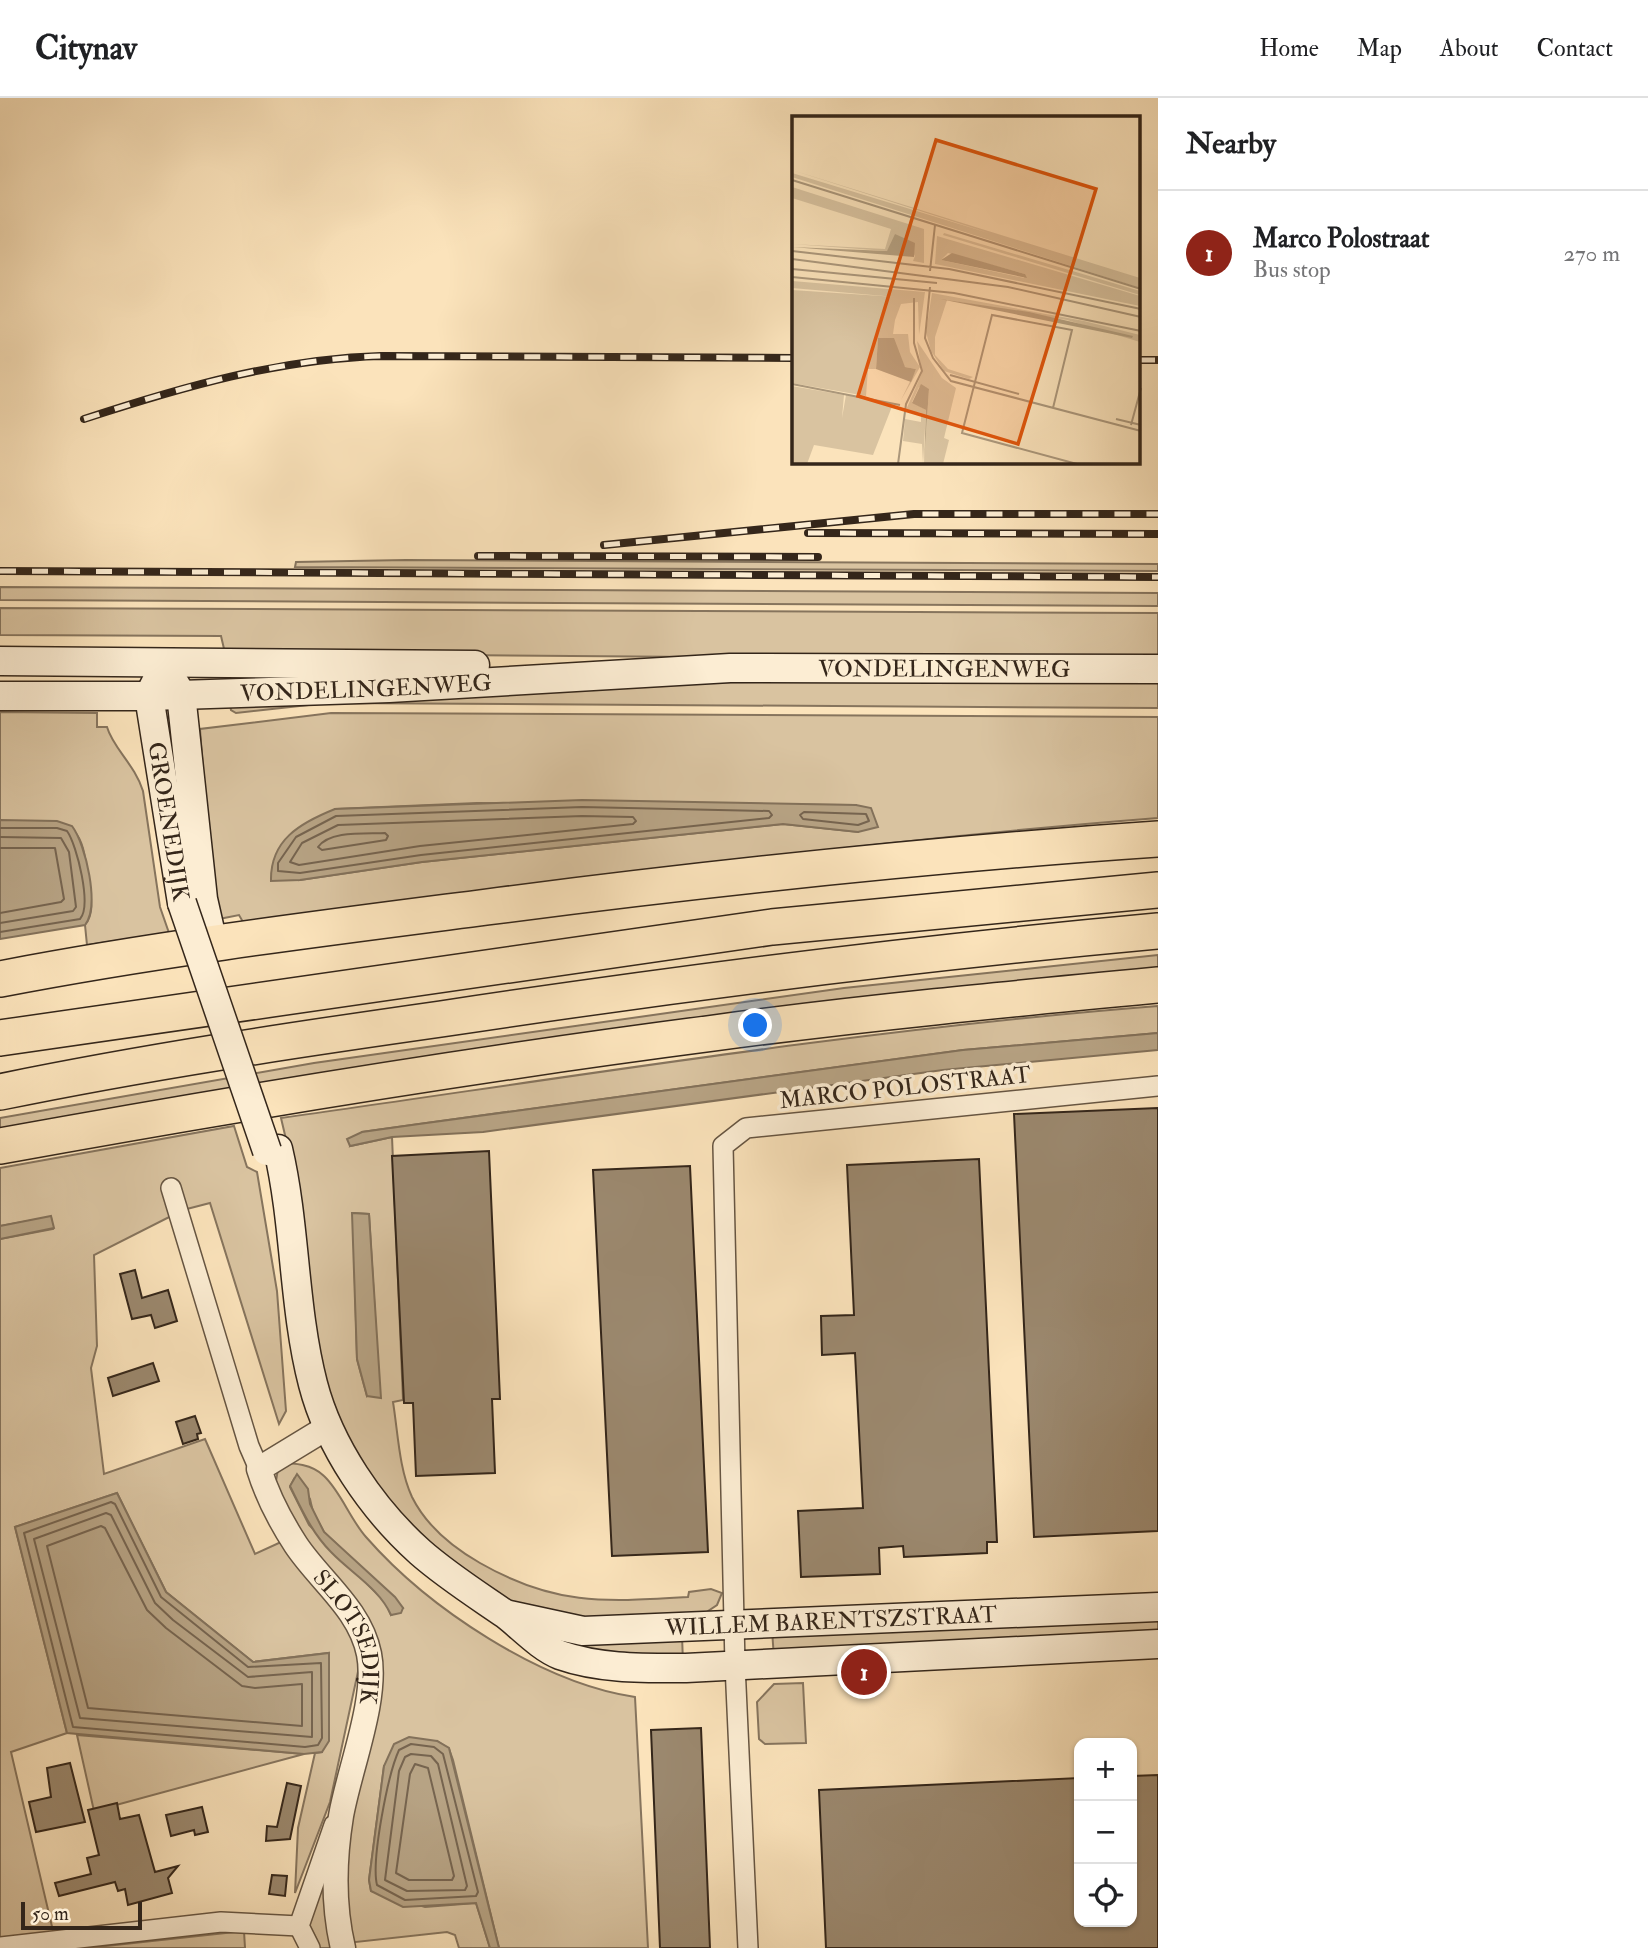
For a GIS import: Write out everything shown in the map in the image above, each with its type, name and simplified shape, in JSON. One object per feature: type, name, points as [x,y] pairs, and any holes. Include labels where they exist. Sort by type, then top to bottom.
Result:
[{"type":"highway","points":[[0,979],[344,925],[631,889],[998,849],[1158,839]]},
{"type":"highway","points":[[0,1038],[772,927],[1158,890]]},
{"type":"highway","points":[[0,1092],[341,1033],[677,983],[998,945],[1158,931]]},
{"type":"highway","points":[[0,1146],[413,1075],[715,1032],[924,1007],[1158,985]]},
{"type":"highway","points":[[0,1045],[117,1021]]},
{"type":"main road","name":"VONDELINGENWEG","points":[[0,661],[164,665],[695,663],[730,668]]},
{"type":"main road","name":"GROENEDIJK","points":[[164,665],[181,694],[186,737],[193,901],[211,930],[272,1150],[286,1205],[300,1316],[313,1384],[328,1427]]},
{"type":"main road","points":[[149,696],[164,665]]},
{"type":"main road","name":"VONDELINGENWEG","points":[[0,696],[149,696],[388,688],[730,668],[1158,669]]},
{"type":"main road","points":[[186,737],[198,713],[220,692]]},
{"type":"main road","name":"GROENEDIJK","points":[[149,696],[193,901],[272,1150]]},
{"type":"main road","name":"WILLEM BARENTSZSTRAAT","points":[[328,1427],[364,1486],[419,1551],[556,1653],[586,1663],[635,1668],[735,1665],[1158,1644]]},
{"type":"main road","name":"WILLEM BARENTSZSTRAAT","points":[[505,1614],[583,1631],[1158,1607]]},
{"type":"street","name":"MARCO POLOSTRAAT","points":[[735,1626],[723,1146],[746,1128],[1158,1086]]},
{"type":"street","name":"SLOTSEDIJK","points":[[171,1188],[249,1446],[264,1486],[297,1546],[337,1593],[364,1636],[370,1657],[367,1706],[341,1816],[336,1906],[343,1948]]},
{"type":"street","points":[[259,1469],[328,1427]]},
{"type":"street","points":[[735,1626],[748,1948]]},
{"type":"street","points":[[310,1948],[299,1926],[332,1827],[341,1816]]},
{"type":"street","points":[[0,1947],[221,1922],[299,1926]]},
{"type":"shaded area","points":[[406,560],[1158,564],[1158,571],[295,567],[296,562]]},
{"type":"shaded area","points":[[0,587],[1158,593],[1158,606],[0,600]]},
{"type":"shaded area","points":[[0,608],[1158,613],[1158,661],[225,653],[221,636],[0,635]]},
{"type":"shaded area","points":[[1158,679],[1158,708],[327,703],[236,713],[231,710],[229,700],[615,683]]},
{"type":"shaded area","points":[[0,712],[97,713],[97,727],[107,727],[143,791],[160,907],[169,933],[87,945],[85,925],[91,902],[86,861],[79,838],[67,826],[57,823],[0,820]]},
{"type":"shaded area","points":[[331,713],[1158,717],[1158,818],[814,851],[243,922],[239,915],[219,919],[209,851],[200,729]],"holes":[[[477,803],[856,805],[858,832],[783,824],[422,862],[300,880],[335,809]]]},
{"type":"shaded area","points":[[1158,955],[1158,971],[0,1132],[0,1118],[314,1063],[844,988]]},
{"type":"shaded area","points":[[1158,1006],[1158,1033],[963,1050],[419,1124],[362,1132],[351,1146],[392,1137],[403,1400],[393,1402],[404,1475],[412,1497],[425,1518],[450,1543],[480,1563],[507,1577],[557,1594],[605,1600],[631,1600],[688,1597],[689,1592],[711,1589],[722,1593],[717,1605],[699,1617],[614,1622],[519,1608],[434,1551],[390,1505],[339,1431],[323,1390],[301,1203],[281,1118],[718,1055],[1048,1016]],"holes":[[[353,1213],[369,1214],[379,1383],[367,1396],[357,1359]]]},
{"type":"shaded area","points":[[234,1126],[247,1167],[257,1172],[277,1291],[286,1411],[279,1424],[210,1203],[183,1210],[94,1255],[97,1346],[91,1368],[104,1474],[205,1439],[255,1554],[281,1542],[331,1599],[351,1631],[359,1667],[330,1802],[295,1893],[298,1828],[315,1753],[322,1752],[329,1653],[253,1662],[166,1592],[117,1493],[15,1527],[67,1733],[11,1752],[54,1935],[0,1940],[0,1239],[53,1229],[51,1217],[0,1226],[0,1168]]},
{"type":"shaded area","points":[[279,1463],[303,1465],[319,1472],[330,1482],[366,1537],[421,1590],[454,1615],[525,1659],[562,1676],[599,1689],[635,1697],[648,1948],[499,1948],[453,1760],[449,1749],[437,1741],[384,1766],[369,1880],[371,1891],[425,1907],[476,1903],[490,1948],[459,1948],[455,1935],[447,1932],[347,1943],[339,1887],[376,1671],[281,1497],[276,1481]],"holes":[[[294,1479],[310,1499],[313,1512],[324,1532],[403,1608],[391,1615],[386,1603],[309,1525],[290,1487]]]},
{"type":"shaded area","points":[[1158,1613],[1158,1639],[774,1658],[772,1630]]},
{"type":"shaded area","points":[[682,1635],[683,1663],[584,1651],[584,1640]]},
{"type":"shaded area","points":[[803,1683],[806,1743],[765,1744],[759,1739],[757,1702],[774,1684]]},
{"type":"shaded area","points":[[77,1735],[304,1754],[94,1811]]},
{"type":"shaded area","points":[[332,1837],[336,1948],[314,1948],[308,1919]]},
{"type":"shaded area","points":[[244,1931],[245,1948],[88,1948]]},
{"type":"water","points":[[582,800],[856,805],[871,808],[878,827],[858,832],[783,824],[422,862],[300,880],[271,881],[276,854],[290,835],[310,820],[335,809]]},
{"type":"water","points":[[0,820],[57,821],[72,826],[82,847],[91,890],[89,916],[85,925],[0,939]]},
{"type":"water","points":[[1158,1033],[1158,1050],[943,1070],[483,1132],[392,1137],[350,1146],[347,1139],[362,1132],[963,1050]]},
{"type":"water","points":[[352,1213],[369,1214],[381,1398],[367,1396],[357,1359]]},
{"type":"water","points":[[51,1216],[54,1228],[0,1239],[0,1226]]},
{"type":"water","points":[[297,1474],[308,1489],[310,1504],[324,1532],[395,1597],[403,1608],[401,1613],[391,1615],[372,1589],[318,1537],[290,1486]]},
{"type":"water","points":[[117,1493],[166,1592],[253,1662],[329,1653],[329,1741],[322,1752],[304,1754],[67,1733],[15,1527]]},
{"type":"water","points":[[409,1737],[437,1741],[449,1748],[499,1948],[490,1948],[476,1903],[403,1907],[371,1891],[369,1880],[384,1766],[394,1744]]},
{"type":"building","points":[[1158,1108],[1158,1531],[1034,1537],[1014,1114]]},
{"type":"building","points":[[489,1151],[500,1399],[492,1399],[495,1473],[416,1476],[413,1403],[404,1403],[392,1156]]},
{"type":"building","points":[[979,1159],[997,1542],[987,1542],[987,1553],[904,1557],[903,1546],[879,1548],[880,1574],[801,1577],[798,1511],[863,1508],[855,1353],[822,1355],[821,1316],[854,1315],[847,1165]]},
{"type":"building","points":[[690,1166],[708,1552],[612,1556],[593,1170]]},
{"type":"building","points":[[135,1270],[142,1298],[168,1290],[177,1321],[155,1328],[151,1315],[132,1319],[120,1274]]},
{"type":"building","points":[[153,1363],[159,1381],[113,1396],[108,1378]]},
{"type":"building","points":[[195,1416],[201,1433],[197,1434],[198,1439],[183,1444],[176,1422]]},
{"type":"building","points":[[701,1728],[710,1948],[660,1948],[651,1730]]},
{"type":"building","points":[[70,1763],[85,1822],[36,1832],[29,1802],[51,1797],[47,1768]]},
{"type":"building","points":[[1158,1775],[1158,1948],[826,1948],[819,1790],[1074,1778],[1074,1927],[1137,1927],[1137,1776]]},
{"type":"building","points":[[287,1783],[301,1786],[290,1839],[266,1841],[267,1826],[277,1827]]},
{"type":"building","points":[[117,1803],[120,1819],[139,1815],[155,1872],[178,1866],[168,1878],[172,1893],[128,1905],[125,1889],[118,1891],[115,1882],[59,1896],[55,1883],[91,1874],[87,1858],[99,1855],[88,1810]]},
{"type":"building","points":[[202,1807],[208,1832],[195,1835],[194,1830],[171,1836],[166,1815]]},
{"type":"building","points":[[272,1875],[287,1876],[285,1896],[269,1894]]},
{"type":"railway","points":[[84,419],[231,377],[343,358],[792,358]]},
{"type":"railway","points":[[1140,360],[1158,360]]},
{"type":"railway","points":[[604,545],[914,514],[1158,514]]},
{"type":"railway","points":[[808,533],[1158,534]]},
{"type":"railway","points":[[478,556],[818,557]]},
{"type":"railway","points":[[0,571],[1158,577]]},
{"type":"place","name":"Marco Polostraat","points":[[864,1672]]}]
